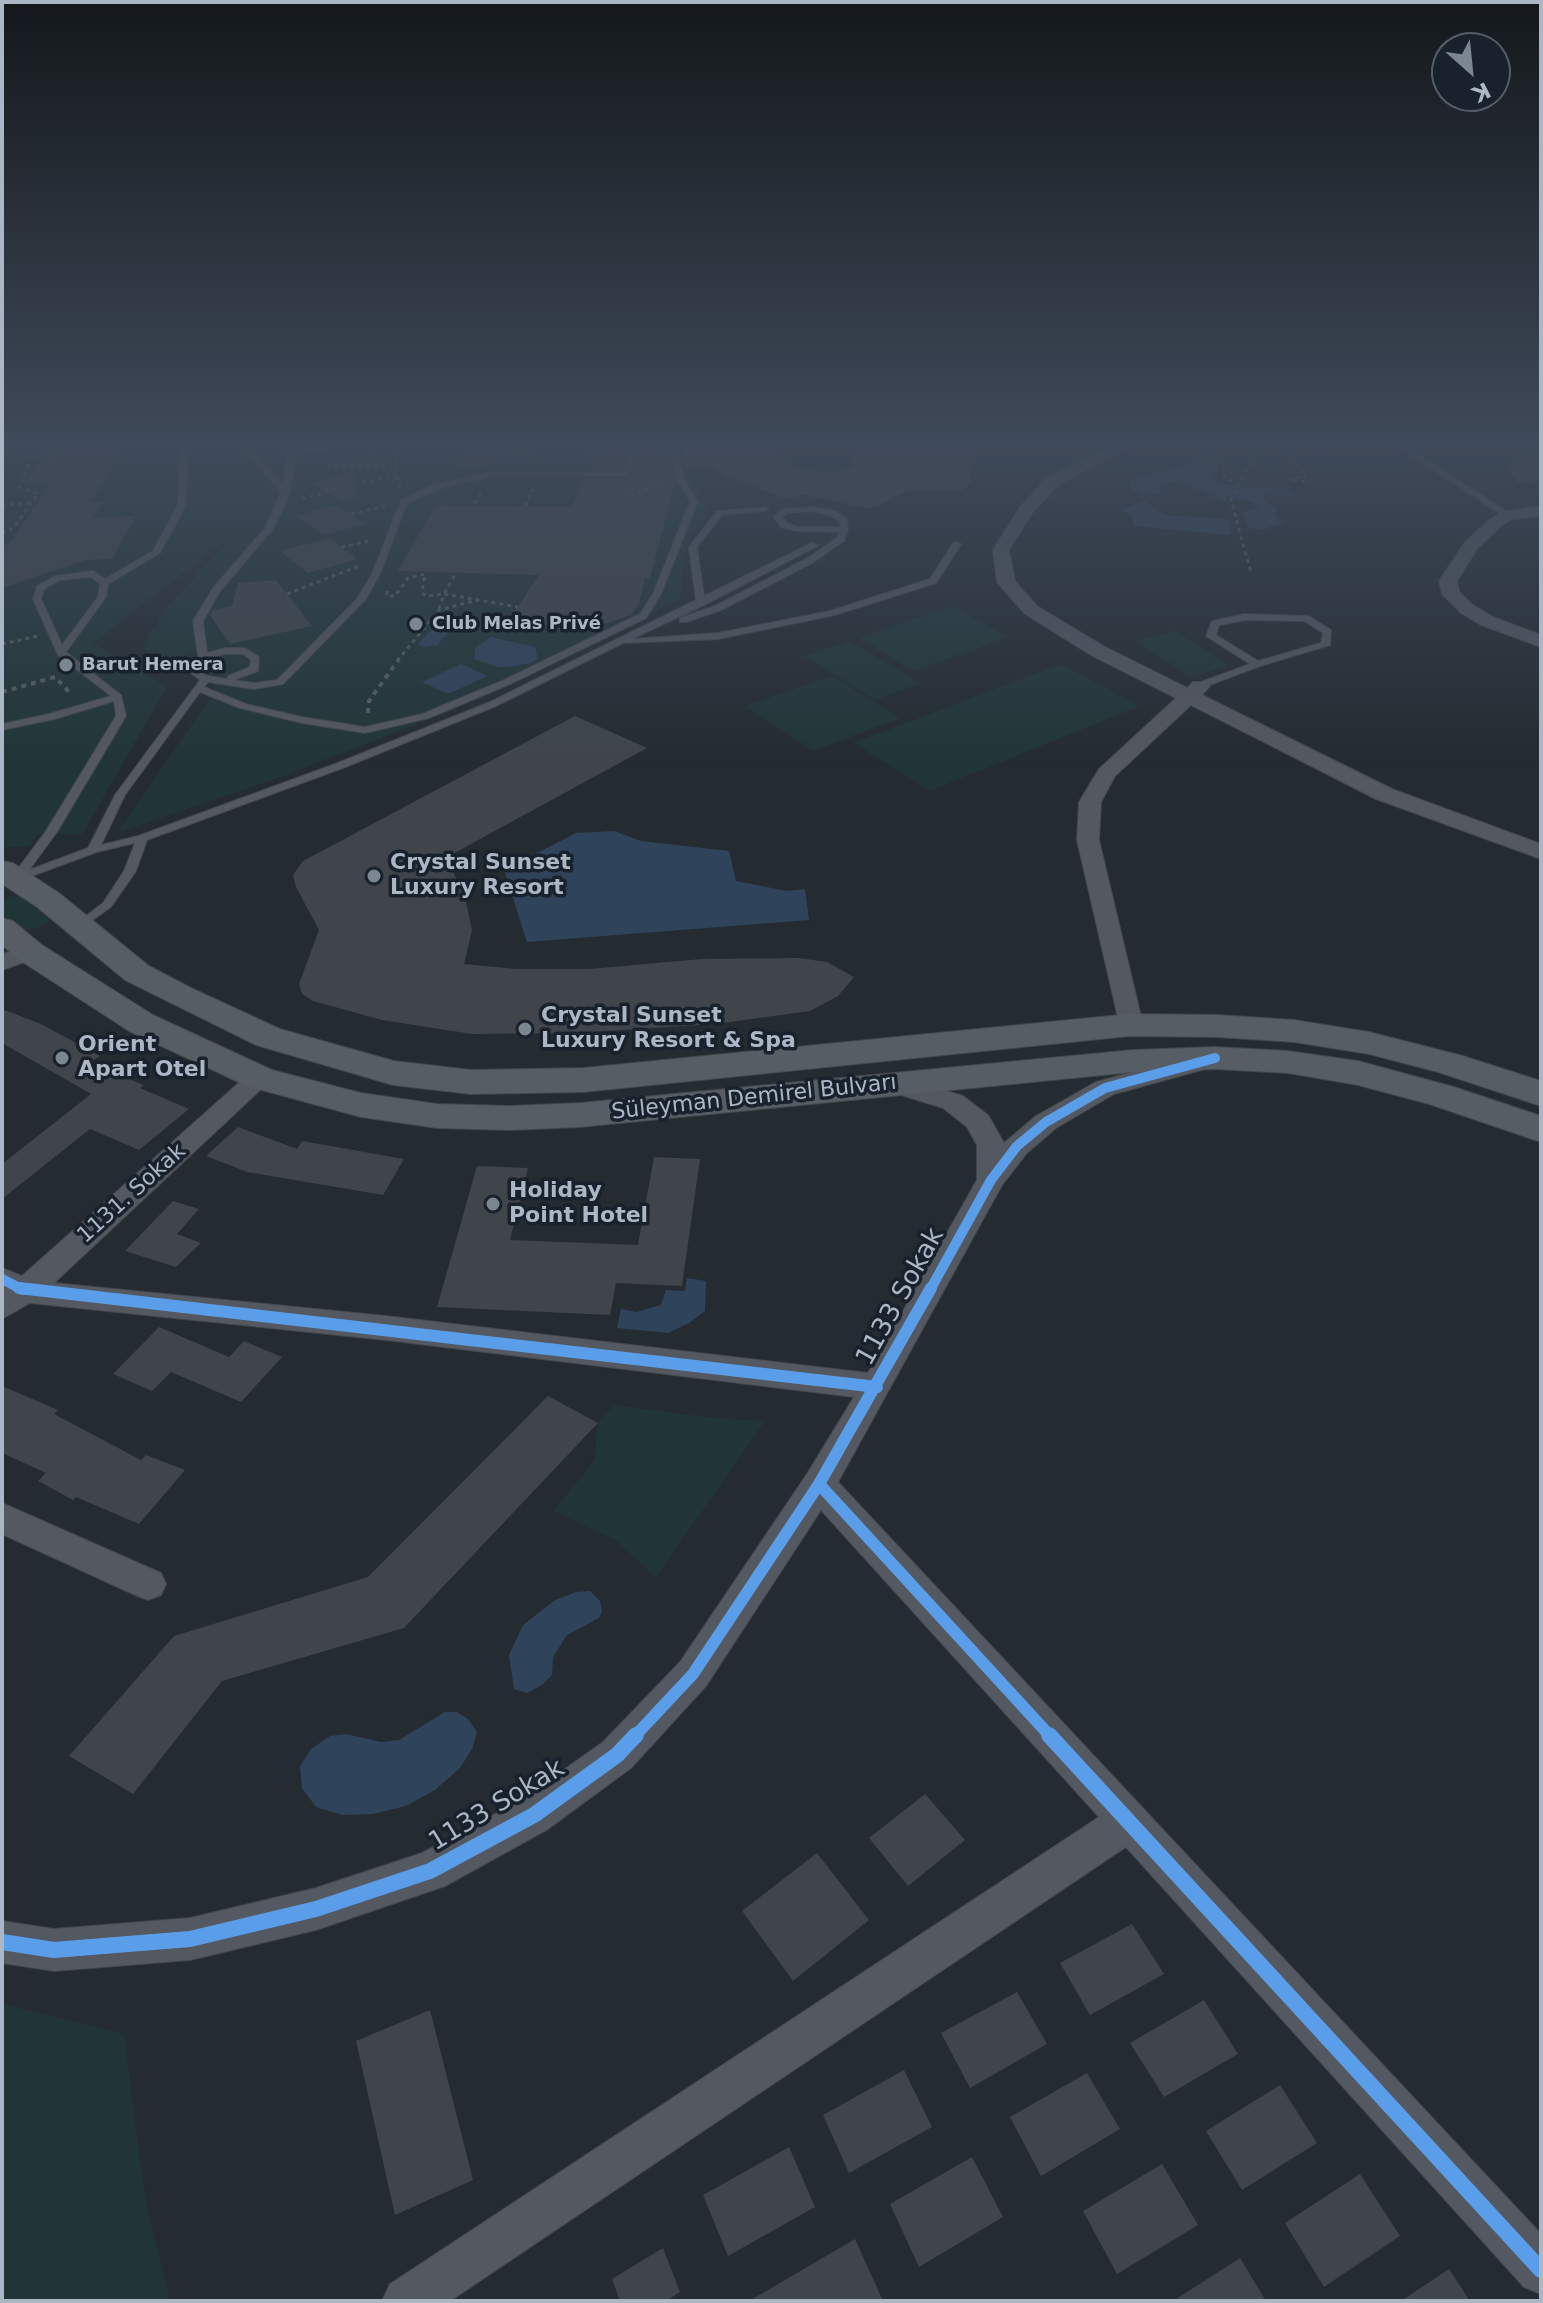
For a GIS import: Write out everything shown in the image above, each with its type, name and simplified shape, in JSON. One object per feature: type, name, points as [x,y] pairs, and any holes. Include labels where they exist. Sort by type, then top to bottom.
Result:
[{"type":"main road","name":"Süleyman Demirel Bulvarı","points":[[7,878],[80,925],[137,973],[268,1037],[393,1073],[471,1082],[529,1083],[670,1073],[1130,1025],[1218,1026],[1294,1031],[1369,1043],[1450,1064],[1541,1094]]},
{"type":"main road","points":[[16,958],[80,925]]},
{"type":"main road","name":"Süleyman Demirel Bulvarı","points":[[2,928],[16,958],[141,1023],[260,1078],[361,1105],[437,1116],[510,1118],[656,1109],[1133,1061],[1215,1058],[1288,1062],[1358,1073],[1441,1095],[1541,1129]]},
{"type":"street","points":[[1001,549],[1006,582],[1031,610],[1098,651],[1196,689],[1384,794],[1541,852]]},
{"type":"street","points":[[1468,549],[1448,581],[1451,594],[1487,621],[1541,641]]},
{"type":"street","points":[[1130,1025],[1088,840],[1090,802],[1106,773],[1196,689]]},
{"type":"street","name":"1133 Sokak","points":[[2,1942],[54,1950],[190,1939],[316,1909],[430,1871],[534,1815],[617,1755],[693,1674],[819,1484],[877,1387],[991,1180],[1017,1146],[1073,1104],[1105,1088],[1215,1058]]},
{"type":"street","name":"1131. Sokak","points":[[10,1292],[260,1078]]},
{"type":"street","points":[[894,1084],[953,1102],[978,1121],[991,1145],[991,1180]]},
{"type":"street","points":[[10,1292],[386,1328],[877,1387]]},
{"type":"street","points":[[819,1484],[1541,2270]]},
{"type":"street","points":[[2,1518],[148,1584]]},
{"type":"street","points":[[407,2301],[1129,1821]]},
{"type":"lane","points":[[104,583],[158,549]]},
{"type":"lane","points":[[203,657],[198,621],[216,590],[251,549]]},
{"type":"lane","points":[[222,680],[254,686],[280,682],[361,600],[386,549]]},
{"type":"lane","points":[[93,850],[120,795],[202,684],[245,675],[255,669],[256,659],[245,651],[203,657],[195,665],[202,684],[243,706],[365,730],[425,716],[507,682],[643,616],[657,594],[675,549]]},
{"type":"lane","points":[[693,549],[701,603]]},
{"type":"lane","points":[[7,878],[93,850],[142,838],[339,766],[493,704],[806,549]]},
{"type":"lane","points":[[619,643],[718,608],[826,549]]},
{"type":"lane","points":[[619,643],[718,636],[832,613],[933,581],[953,549]]},
{"type":"lane","points":[[7,878],[51,832],[121,716],[118,697],[61,653],[37,599],[40,588],[58,578],[93,574],[104,583]]},
{"type":"lane","points":[[61,653],[102,597],[104,583]]},
{"type":"lane","points":[[1196,689],[1257,664],[1325,645],[1328,632],[1306,618],[1245,617],[1215,623],[1211,636],[1257,664]]},
{"type":"lane","points":[[2,727],[51,717],[118,697]]},
{"type":"lane","points":[[80,925],[107,905],[130,871],[142,838]]},
{"type":"path","points":[[1245,549],[1251,573]]},
{"type":"path","points":[[287,594],[334,573],[383,559]]},
{"type":"path","points":[[365,730],[369,701],[384,677],[439,610],[456,573]]},
{"type":"path","points":[[376,574],[396,575],[387,596],[395,596],[408,578],[425,574],[422,593],[426,596],[444,594],[518,607]]},
{"type":"path","points":[[439,610],[478,600]]},
{"type":"path","points":[[2,644],[51,634]]},
{"type":"path","points":[[2,692],[55,677],[72,695]]},
{"type":"green space","name":"Club Melas Privé","points":[[2,549],[214,549],[93,643],[167,687],[82,834],[36,834],[30,846],[2,848]]},
{"type":"green space","name":"Club Melas Privé","points":[[220,549],[686,549],[680,599],[482,698],[284,776],[117,833],[216,690],[196,650],[157,665],[143,646],[163,612]]},
{"type":"green space","points":[[951,606],[1008,637],[914,671],[859,638]]},
{"type":"green space","points":[[1175,631],[1230,666],[1190,677],[1136,641]]},
{"type":"green space","points":[[848,641],[921,683],[876,700],[804,656]]},
{"type":"green space","points":[[1061,664],[1139,706],[930,791],[854,743]]},
{"type":"green space","points":[[832,676],[901,718],[813,751],[745,706]]},
{"type":"green space","points":[[23,894],[52,917],[50,921],[40,928],[26,930],[18,928],[2,914],[2,899]]},
{"type":"green space","points":[[614,1405],[722,1419],[765,1421],[656,1577],[615,1540],[553,1511],[595,1460],[597,1423]]},
{"type":"green space","points":[[2,2004],[124,2034],[145,2198],[170,2301],[2,2301]]},
{"type":"water","points":[[454,614],[473,617],[478,622],[447,634],[437,645],[425,647],[418,644],[440,621]]},
{"type":"water","points":[[491,637],[535,647],[538,658],[532,663],[509,667],[497,667],[474,659],[475,648]]},
{"type":"water","points":[[461,664],[487,676],[448,694],[422,682]]},
{"type":"water","points":[[614,831],[641,841],[729,851],[736,881],[787,891],[805,889],[809,920],[527,942],[504,870],[576,833]]},
{"type":"water","points":[[687,1278],[706,1281],[705,1311],[689,1323],[668,1333],[617,1328],[621,1309],[636,1312],[661,1305],[666,1290],[685,1291]]},
{"type":"water","points":[[590,1591],[600,1601],[602,1611],[599,1618],[567,1635],[553,1657],[552,1675],[542,1685],[527,1693],[514,1689],[509,1655],[523,1625],[555,1600],[576,1592]]},
{"type":"water","points":[[445,1712],[457,1712],[468,1719],[477,1732],[472,1749],[460,1768],[435,1790],[406,1806],[373,1814],[342,1815],[316,1807],[302,1788],[300,1766],[311,1749],[330,1736],[346,1734],[381,1742],[399,1740]]},
{"type":"building","points":[[2,549],[117,549],[112,559],[86,560],[2,588]]},
{"type":"building","points":[[344,549],[357,559],[308,573],[280,551]]},
{"type":"building","points":[[410,549],[658,549],[650,578],[645,578],[639,604],[631,615],[589,629],[557,629],[533,622],[515,611],[539,575],[398,571]]},
{"type":"building","points":[[276,580],[312,626],[230,644],[210,615],[213,610],[232,606],[238,583]]},
{"type":"building","name":"Crystal Sunset Luxury Resort","points":[[575,716],[647,748],[447,857],[466,902],[472,930],[464,964],[516,969],[589,969],[702,959],[799,958],[827,962],[854,977],[838,996],[810,1011],[715,1024],[579,1033],[472,1034],[382,1020],[313,1001],[302,994],[299,984],[319,930],[296,887],[293,875],[303,861]]},
{"type":"building","points":[[2,1009],[41,1024],[100,1056],[89,1063],[144,1085],[140,1088],[189,1109],[139,1150],[90,1129],[2,1199],[2,1164],[91,1094],[2,1043]]},
{"type":"building","points":[[238,1127],[297,1149],[302,1141],[404,1159],[383,1195],[247,1172],[206,1156]]},
{"type":"building","name":"Holiday Point Hotel","points":[[654,1157],[700,1159],[682,1286],[616,1283],[610,1315],[437,1307],[477,1166],[528,1168],[510,1240],[638,1245]]},
{"type":"building","points":[[173,1201],[199,1209],[177,1234],[201,1243],[176,1267],[125,1251]]},
{"type":"building","points":[[159,1327],[229,1357],[244,1341],[282,1357],[241,1402],[171,1372],[152,1391],[113,1374]]},
{"type":"building","points":[[2,1386],[58,1410],[54,1414],[141,1460],[146,1455],[185,1470],[139,1524],[76,1497],[73,1500],[38,1481],[46,1473],[2,1453]]},
{"type":"building","points":[[548,1396],[598,1423],[404,1628],[222,1681],[133,1794],[69,1756],[174,1636],[368,1577]]},
{"type":"building","points":[[925,1794],[965,1840],[908,1886],[869,1838]]},
{"type":"building","points":[[817,1853],[869,1920],[793,1981],[742,1911]]},
{"type":"building","points":[[1132,1924],[1164,1974],[1090,2015],[1060,1963]]},
{"type":"building","points":[[1017,1992],[1047,2044],[970,2088],[941,2033]]},
{"type":"building","points":[[1204,2000],[1238,2054],[1164,2097],[1130,2043]]},
{"type":"building","points":[[430,2010],[473,2180],[395,2215],[356,2041]]},
{"type":"building","points":[[904,2070],[932,2127],[849,2173],[823,2115]]},
{"type":"building","points":[[1087,2073],[1120,2129],[1041,2176],[1010,2117]]},
{"type":"building","points":[[1280,2085],[1317,2143],[1242,2190],[1206,2131]]},
{"type":"building","points":[[789,2147],[815,2207],[728,2256],[703,2195]]},
{"type":"building","points":[[972,2157],[1003,2217],[919,2267],[890,2204]]},
{"type":"building","points":[[1162,2164],[1198,2225],[1117,2274],[1083,2211]]},
{"type":"building","points":[[1360,2174],[1400,2236],[1324,2287],[1285,2223]]},
{"type":"building","points":[[855,2239],[883,2301],[749,2301]]},
{"type":"building","points":[[663,2248],[680,2292],[666,2301],[620,2301],[612,2279]]},
{"type":"building","points":[[1240,2258],[1266,2301],[1173,2301]]},
{"type":"building","points":[[1449,2269],[1470,2301],[1401,2301]]},
{"type":"cycle path","points":[[2,1942],[54,1950],[190,1939],[316,1909],[430,1871],[534,1815],[617,1755],[693,1674],[819,1484],[877,1387],[991,1180],[1017,1146],[1046,1122],[1105,1088],[1215,1058]]},
{"type":"cycle path","points":[[2,1279],[25,1291],[386,1328],[877,1387]]},
{"type":"cycle path","points":[[819,1484],[1541,2270]]},
{"type":"place","name":"Club Melas Privé","points":[[416,624]]},
{"type":"place","name":"Barut Hemera","points":[[66,665]]},
{"type":"place","name":"Crystal Sunset Luxury Resort","points":[[374,876]]},
{"type":"place","name":"Crystal Sunset Luxury Resort & Spa","points":[[525,1029]]},
{"type":"place","name":"Orient Apart Otel","points":[[62,1058]]},
{"type":"place","name":"Holiday Point Hotel","points":[[493,1204]]}]
